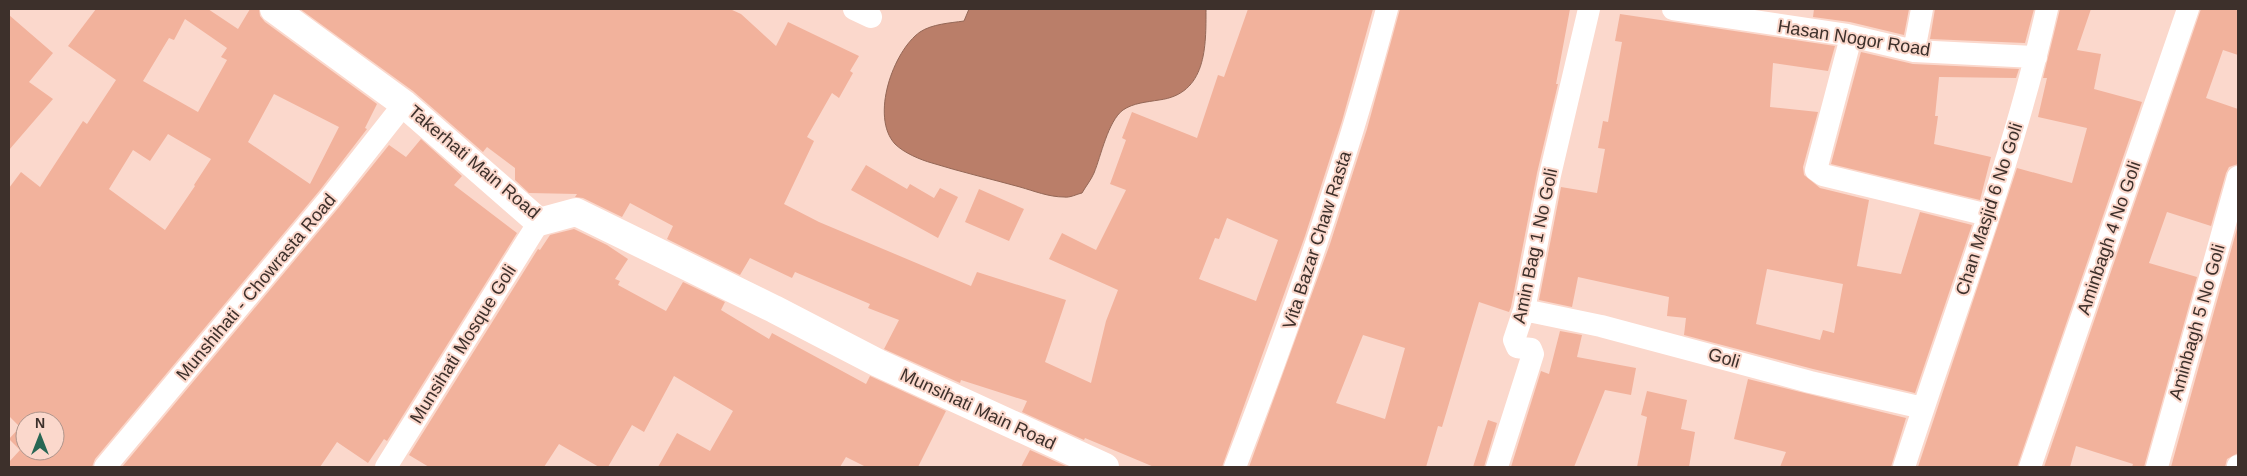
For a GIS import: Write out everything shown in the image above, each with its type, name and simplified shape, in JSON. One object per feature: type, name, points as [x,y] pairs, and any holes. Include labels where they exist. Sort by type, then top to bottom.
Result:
[{"type":"street","name":"Takerhati Main Road","points":[[274,9],[404,104],[539,222],[576,212],[774,309],[878,363]]},
{"type":"street","name":"Vita Bazar Chaw Rasta","points":[[1235,467],[1319,240],[1369,78],[1387,9]]},
{"type":"street","name":"Amin Bag 1 No Goli","points":[[1497,467],[1533,354],[1531,349],[1517,347],[1514,344],[1524,310],[1554,156],[1589,9]]},
{"type":"street","name":"Hasan Nogor Road","points":[[1673,9],[1852,37],[1914,51],[2036,57]]},
{"type":"street","points":[[1914,51],[1922,9]]},
{"type":"street","name":"Chan Masjid 6 No Goli","points":[[1904,467],[1988,215],[2036,57],[2047,9]]},
{"type":"street","name":"Aminbagh 4 No Goli","points":[[2030,467],[2188,9]]},
{"type":"street","points":[[1852,37],[1816,170],[1823,174],[1988,215]]},
{"type":"street","name":"Munshihati - Chowrasta Road","points":[[105,467],[330,198],[404,104]]},
{"type":"street","name":"Aminbagh 5 No Goli","points":[[2156,467],[2238,177]]},
{"type":"street","name":"Munsihati Mosque Goli","points":[[386,467],[539,222]]},
{"type":"street","name":"Goli","points":[[1524,310],[1601,326],[1810,382],[1923,408]]},
{"type":"street","name":"Munsihati Main Road","points":[[878,363],[1105,467]]},
{"type":"shaded area","points":[[969,9],[1206,9],[1204,52],[1195,78],[1187,88],[1175,96],[1140,103],[1123,110],[1109,130],[1094,173],[1082,193],[1069,197],[1058,197],[923,160],[895,144],[888,132],[885,118],[885,102],[888,85],[901,54],[910,41],[920,32],[947,23],[964,21]]},
{"type":"building","points":[[96,9],[208,9],[238,29],[250,9],[259,9],[260,16],[265,22],[377,104],[365,128],[367,129],[320,190],[95,459],[92,467],[9,467],[9,462],[15,455],[15,461],[65,461],[65,411],[15,411],[15,422],[9,416],[9,188],[21,172],[40,187],[83,121],[87,124],[116,80],[68,46]],"holes":[[[185,19],[227,48],[221,57],[227,60],[198,112],[143,81],[169,38],[174,40]],[[274,94],[339,127],[310,184],[248,142]],[[168,134],[211,159],[165,230],[109,189],[133,150],[150,161]]]},
{"type":"building","points":[[300,9],[730,9],[741,14],[776,46],[788,22],[859,56],[850,71],[853,73],[839,98],[832,93],[807,137],[814,141],[784,204],[819,222],[971,286],[977,272],[1066,300],[1045,362],[1091,383],[1106,321],[1118,290],[1049,259],[1062,233],[1096,250],[1126,190],[1110,184],[1126,140],[1122,138],[1132,112],[1197,138],[1218,75],[1224,77],[1248,9],[1373,9],[1342,121],[1305,236],[1222,467],[1154,467],[1085,438],[1084,440],[1022,412],[1027,401],[961,380],[960,383],[884,349],[899,320],[868,308],[870,304],[795,272],[792,278],[750,258],[740,275],[667,239],[673,226],[630,203],[622,217],[583,198],[575,197],[577,194],[529,193],[515,180],[515,168],[487,147],[483,152],[413,91]],"holes":[[[1227,218],[1278,240],[1256,301],[1199,279],[1215,238],[1219,239]]]},
{"type":"building","points":[[1400,9],[1570,9],[1556,84],[1558,84],[1537,173],[1511,307],[1509,312],[1479,302],[1442,427],[1438,426],[1426,467],[1249,467],[1330,244],[1367,129]],"holes":[[[1363,335],[1405,348],[1385,419],[1336,403]]]},
{"type":"building","points":[[1814,9],[1909,9],[1904,35],[1850,22],[1813,17]]},
{"type":"building","points":[[1935,9],[2034,9],[2025,43],[1930,39]]},
{"type":"building","points":[[2060,9],[2091,9],[2077,50],[2101,54],[2094,89],[2142,102],[2017,467],[1918,467],[2017,168],[2072,183],[2087,128],[2038,117],[2047,78],[2043,78]]},
{"type":"building","points":[[2201,9],[2238,9],[2238,55],[2223,50],[2206,98],[2238,109],[2238,164],[2229,167],[2226,173],[2211,226],[2167,212],[2149,263],[2197,277],[2144,467],[2132,467],[2133,464],[2076,446],[2070,467],[2044,467]]},
{"type":"building","points":[[1620,14],[1835,46],[1828,71],[1773,63],[1770,107],[1818,112],[1803,167],[1804,175],[1820,188],[1869,200],[1857,266],[1901,274],[1920,212],[1972,225],[1915,393],[1813,369],[1684,335],[1686,318],[1667,316],[1669,297],[1578,277],[1572,307],[1539,300],[1561,187],[1597,193],[1605,149],[1598,148],[1603,121],[1608,122],[1622,42],[1615,41]],"holes":[[[1767,269],[1843,284],[1834,333],[1823,330],[1820,340],[1756,324]]]},
{"type":"building","points":[[9,15],[53,53],[29,82],[53,99],[9,150]]},
{"type":"building","points":[[1861,52],[1913,64],[2019,69],[2016,78],[1939,77],[1935,116],[1938,116],[1934,144],[1991,157],[1980,200],[1831,164]]},
{"type":"building","points":[[421,139],[462,176],[454,185],[517,233],[387,441],[384,439],[368,463],[337,442],[320,467],[122,467],[389,145],[406,157]]},
{"type":"building","points":[[866,165],[907,189],[910,184],[934,198],[940,188],[958,197],[938,238],[851,190]]},
{"type":"building","points":[[979,189],[1024,209],[1009,241],[965,222]]},
{"type":"building","points":[[2238,225],[2238,453],[2227,459],[2225,467],[2171,467]]},
{"type":"building","points":[[574,229],[607,245],[628,259],[615,279],[620,281],[618,285],[666,311],[683,282],[725,302],[721,310],[769,339],[772,333],[866,384],[870,376],[946,411],[918,467],[866,467],[846,457],[840,467],[658,467],[677,433],[710,451],[733,411],[674,376],[644,432],[632,425],[608,467],[599,467],[559,444],[544,467],[429,467],[409,455],[538,249],[540,250],[550,235]]},
{"type":"building","points":[[1560,331],[1582,335],[1577,357],[1636,368],[1631,395],[1605,390],[1574,467],[1511,467],[1541,371],[1549,374]]},
{"type":"building","points":[[1748,379],[1906,418],[1891,467],[1780,467],[1786,452],[1734,439]]},
{"type":"building","points":[[1647,391],[1687,400],[1681,429],[1695,432],[1689,467],[1637,467],[1647,417],[1641,415]]},
{"type":"building","points":[[1488,420],[1497,423],[1484,467],[1473,467]]},
{"type":"building","points":[[15,432],[15,445],[9,439]]},
{"type":"building","points":[[1030,450],[1068,467],[1021,467]]}]
